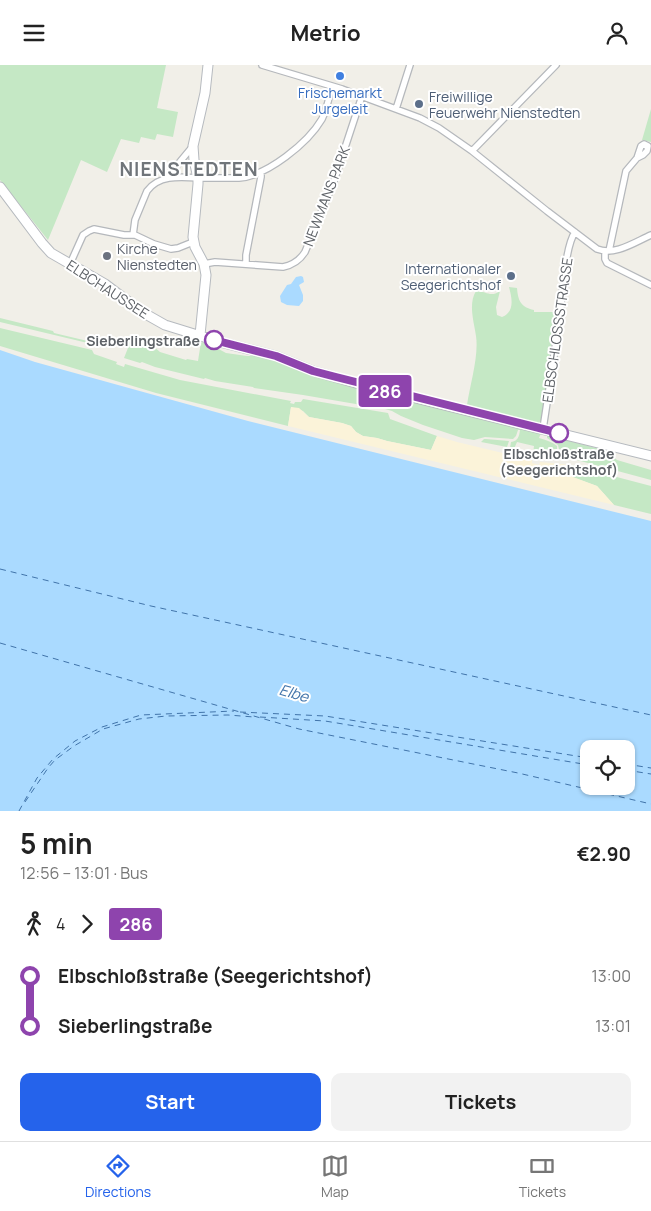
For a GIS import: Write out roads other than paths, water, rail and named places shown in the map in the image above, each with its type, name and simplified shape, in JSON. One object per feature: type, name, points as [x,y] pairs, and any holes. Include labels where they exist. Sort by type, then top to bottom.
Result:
[{"type":"main road","points":[[200,335],[206,269],[194,243],[193,232],[198,178],[193,146],[205,93],[208,65]]},
{"type":"main road","name":"ELBCHAUSSEE","points":[[0,187],[49,251],[114,290],[160,323],[227,344],[276,356],[313,371],[651,457]]},
{"type":"street","points":[[262,65],[362,96],[439,128],[472,151],[594,247],[607,251],[619,249],[651,235]]},
{"type":"street","points":[[396,109],[410,65]]},
{"type":"street","points":[[472,151],[556,65]]},
{"type":"street","points":[[133,235],[135,220],[147,191],[168,178],[190,176],[198,178],[241,178],[261,172],[275,165],[295,149],[317,126],[324,114],[332,86]]},
{"type":"street","name":"NEWMANS PARK","points":[[204,264],[215,262],[277,267],[287,266],[298,260],[305,252],[334,181],[362,96]]},
{"type":"street","points":[[168,178],[193,146]]},
{"type":"street","points":[[637,158],[626,171],[604,259],[607,263],[651,285]]},
{"type":"street","points":[[246,264],[261,172]]},
{"type":"street","points":[[70,264],[82,237],[90,230],[96,229],[139,236],[154,244],[171,249],[194,243]]},
{"type":"street","name":"ELBSCHLOSSSTRASSE","points":[[543,429],[567,259],[571,238],[575,233]]},
{"type":"water","points":[[301,276],[304,282],[299,285],[303,301],[299,306],[287,305],[281,302],[280,296],[287,285],[291,284],[296,277]]},
{"type":"water","name":"Elbe","points":[[0,350],[35,362],[248,421],[651,521],[651,811],[0,811]]},
{"type":"place","name":"Frischemarkt Jurgeleit","points":[[340,76]]},
{"type":"place","name":"Freiwillige Feuerwehr Nienstedten","points":[[419,104]]},
{"type":"place","name":"Kirche Nienstedten","points":[[107,256]]},
{"type":"place","name":"Internationaler Seegerichtshof","points":[[511,276]]},
{"type":"place","name":"Sieberlingstraße","points":[[214,340]]},
{"type":"place","name":"Elbschloßstraße (Seegerichtshof)","points":[[559,433]]},
{"type":"district","name":"NIENSTEDTEN","points":[[189,169]]}]
